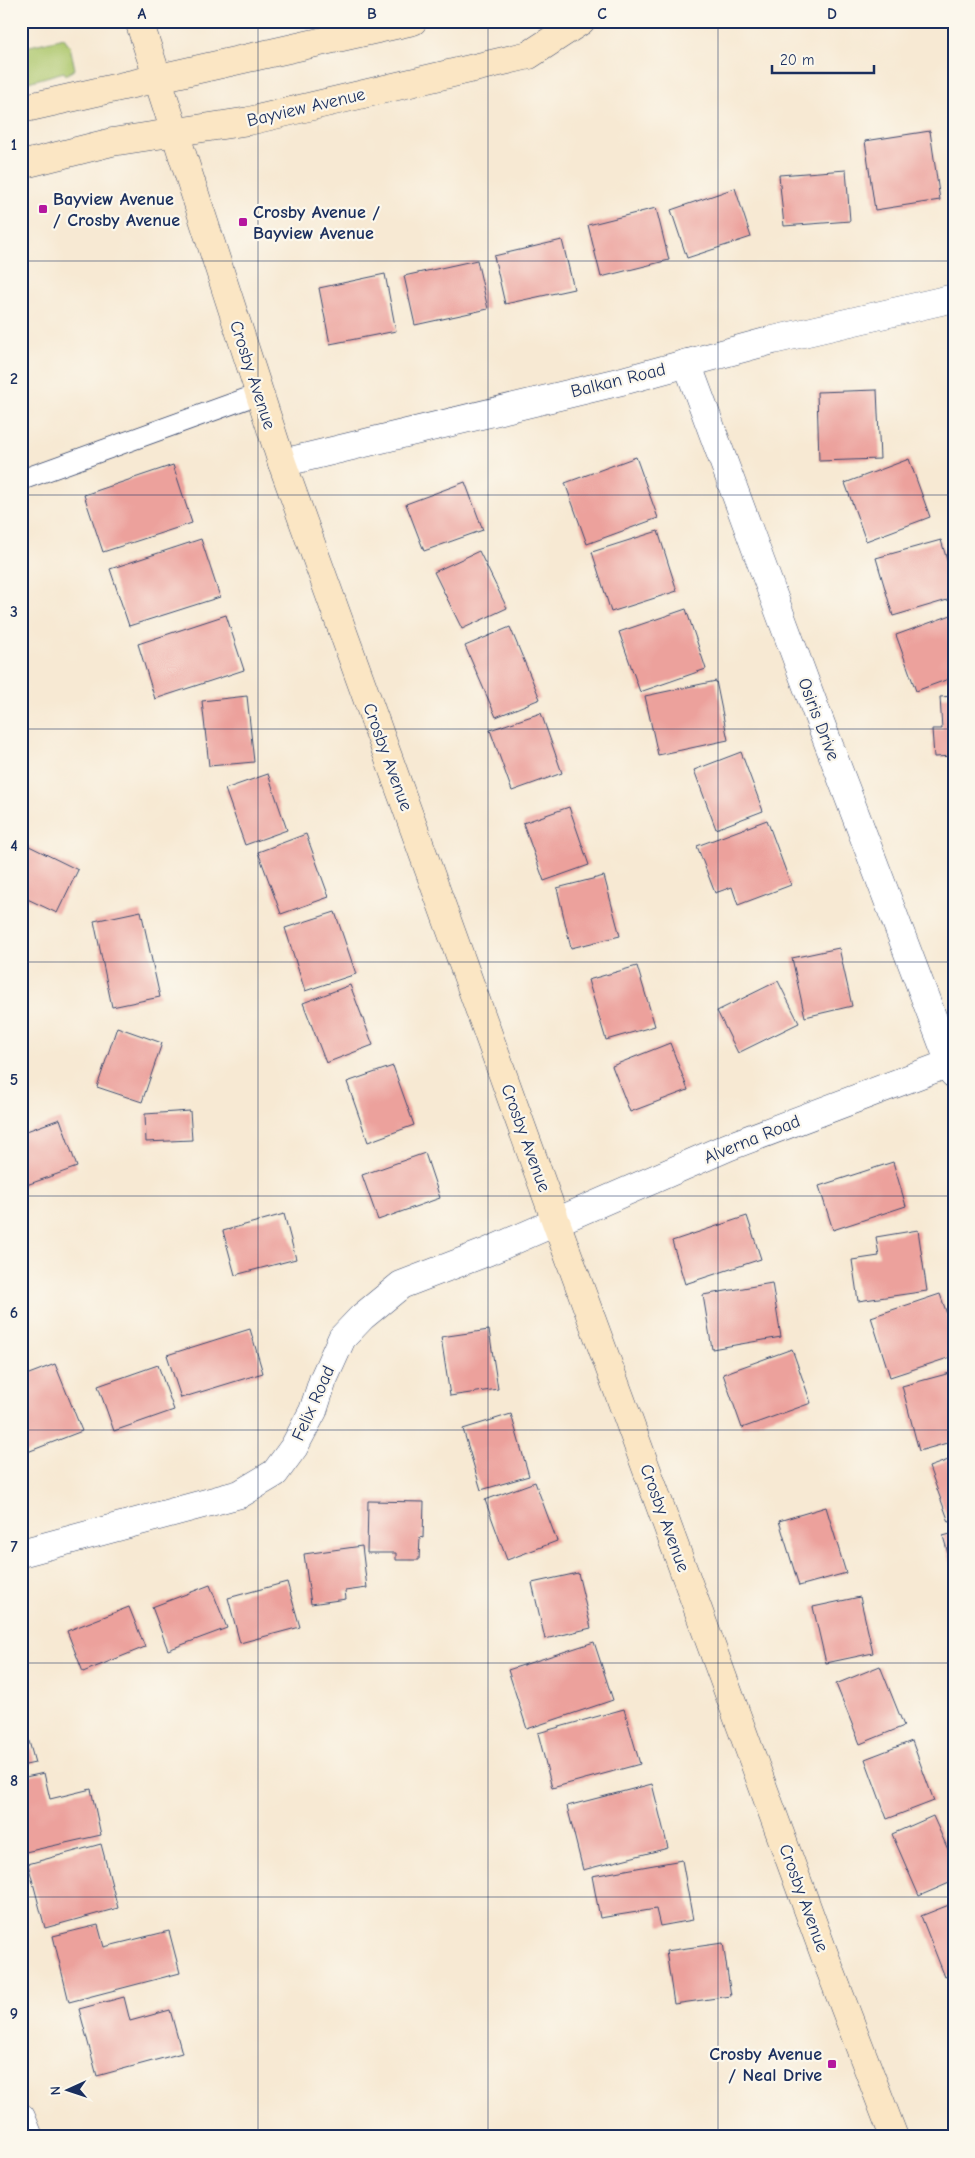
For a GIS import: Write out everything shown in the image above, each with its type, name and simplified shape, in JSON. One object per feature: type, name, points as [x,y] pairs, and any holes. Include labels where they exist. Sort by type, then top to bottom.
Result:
[{"type":"street","name":"Crosby Avenue","points":[[139,21],[282,463],[556,1222],[826,1960],[893,2136]]},
{"type":"street","points":[[21,109],[413,21]]},
{"type":"street","name":"Bayview Avenue","points":[[21,165],[112,142],[249,121],[529,55],[581,21]]},
{"type":"street","name":"Balkan Road","points":[[282,463],[626,380],[772,340],[954,298]]},
{"type":"street","name":"Osiris Drive","points":[[687,363],[952,1068]]},
{"type":"street","name":"Alverna Road","points":[[556,1222],[728,1147],[952,1068]]},
{"type":"street","name":"Felix Road","points":[[21,1553],[240,1494],[254,1486],[275,1473],[294,1447],[313,1411],[323,1380],[342,1338],[362,1317],[401,1285],[487,1252],[556,1222]]},
{"type":"street","points":[[21,2117],[29,2137]]},
{"type":"lane","points":[[21,480],[260,394]]},
{"type":"green space","points":[[64,38],[70,46],[75,69],[66,75],[64,72],[25,83],[21,82],[21,48]]},
{"type":"building","points":[[930,131],[940,200],[875,210],[865,141]]},
{"type":"building","points":[[846,170],[850,221],[784,226],[779,175]]},
{"type":"building","points":[[735,188],[751,237],[687,258],[671,210]]},
{"type":"building","points":[[656,208],[669,260],[601,277],[588,225]]},
{"type":"building","points":[[562,240],[574,289],[505,304],[494,256]]},
{"type":"building","points":[[477,260],[488,309],[415,325],[404,276]]},
{"type":"building","points":[[385,274],[396,331],[330,344],[319,288]]},
{"type":"building","points":[[877,390],[880,459],[819,461],[817,392]]},
{"type":"building","points":[[636,457],[658,518],[587,544],[565,483]]},
{"type":"building","points":[[909,459],[930,517],[866,541],[845,483]]},
{"type":"building","points":[[173,465],[192,523],[103,552],[84,495]]},
{"type":"building","points":[[465,482],[483,530],[424,551],[406,504]]},
{"type":"building","points":[[658,531],[677,591],[611,612],[592,552]]},
{"type":"building","points":[[201,539],[220,597],[129,626],[110,569]]},
{"type":"building","points":[[941,540],[954,584],[954,598],[893,616],[876,558]]},
{"type":"building","points":[[479,551],[507,608],[462,629],[434,572]]},
{"type":"building","points":[[686,609],[706,669],[640,692],[619,632]]},
{"type":"building","points":[[954,614],[954,677],[916,691],[896,635]]},
{"type":"building","points":[[226,615],[244,670],[155,699],[138,644]]},
{"type":"building","points":[[510,627],[540,699],[496,717],[465,646]]},
{"type":"building","points":[[716,681],[728,740],[658,755],[645,696]]},
{"type":"building","points":[[247,696],[254,762],[209,766],[202,701]]},
{"type":"building","points":[[954,696],[954,756],[934,757],[932,729],[942,729],[940,697]]},
{"type":"building","points":[[541,713],[562,773],[512,791],[490,730]]},
{"type":"building","points":[[741,752],[763,811],[716,829],[694,770]]},
{"type":"building","points":[[268,774],[287,830],[245,845],[225,789]]},
{"type":"building","points":[[569,807],[589,865],[544,881],[523,823]]},
{"type":"building","points":[[767,820],[791,885],[738,905],[732,887],[715,893],[697,846]]},
{"type":"building","points":[[306,834],[329,897],[281,914],[258,852]]},
{"type":"building","points":[[21,842],[78,870],[57,913],[21,896]]},
{"type":"building","points":[[604,876],[620,936],[571,948],[557,888]]},
{"type":"building","points":[[141,911],[160,997],[112,1007],[94,921]]},
{"type":"building","points":[[335,912],[356,974],[305,991],[285,928]]},
{"type":"building","points":[[839,948],[852,1006],[805,1017],[792,958]]},
{"type":"building","points":[[637,966],[655,1026],[606,1040],[588,980]]},
{"type":"building","points":[[778,981],[799,1023],[738,1053],[717,1011]]},
{"type":"building","points":[[350,985],[373,1045],[326,1063],[303,1003]]},
{"type":"building","points":[[117,1027],[162,1043],[142,1102],[97,1087]]},
{"type":"building","points":[[670,1043],[688,1090],[630,1112],[612,1066]]},
{"type":"building","points":[[393,1066],[414,1125],[368,1142],[347,1082]]},
{"type":"building","points":[[190,1111],[192,1140],[146,1142],[145,1114]]},
{"type":"building","points":[[60,1119],[77,1167],[21,1187],[21,1133]]},
{"type":"building","points":[[425,1153],[440,1198],[378,1220],[362,1175]]},
{"type":"building","points":[[893,1162],[906,1206],[833,1230],[819,1186]]},
{"type":"building","points":[[284,1214],[296,1259],[235,1275],[223,1231]]},
{"type":"building","points":[[747,1216],[761,1259],[685,1284],[672,1241]]},
{"type":"building","points":[[918,1230],[927,1291],[858,1301],[852,1260],[879,1256],[876,1237]]},
{"type":"building","points":[[772,1283],[781,1337],[712,1349],[703,1295]]},
{"type":"building","points":[[940,1294],[954,1334],[954,1356],[890,1377],[871,1317]]},
{"type":"building","points":[[250,1329],[263,1373],[181,1398],[167,1355]]},
{"type":"building","points":[[489,1330],[498,1389],[450,1396],[441,1337]]},
{"type":"building","points":[[792,1349],[811,1403],[742,1428],[723,1374]]},
{"type":"building","points":[[55,1364],[82,1431],[25,1453],[21,1445],[21,1377]]},
{"type":"building","points":[[158,1365],[174,1410],[114,1431],[98,1386]]},
{"type":"building","points":[[954,1372],[954,1441],[919,1451],[902,1386]]},
{"type":"building","points":[[511,1414],[529,1476],[481,1490],[463,1429]]},
{"type":"building","points":[[954,1458],[954,1521],[949,1522],[929,1467]]},
{"type":"building","points":[[535,1482],[557,1541],[507,1560],[485,1500]]},
{"type":"building","points":[[368,1501],[424,1502],[423,1538],[420,1537],[419,1560],[396,1560],[396,1553],[367,1553]]},
{"type":"building","points":[[826,1507],[846,1573],[799,1586],[779,1521]]},
{"type":"building","points":[[954,1533],[954,1570],[953,1571],[943,1536]]},
{"type":"building","points":[[362,1546],[367,1588],[345,1591],[346,1599],[311,1604],[304,1554]]},
{"type":"building","points":[[578,1573],[591,1628],[545,1639],[532,1583]]},
{"type":"building","points":[[287,1582],[300,1627],[240,1643],[228,1598]]},
{"type":"building","points":[[210,1585],[227,1628],[168,1650],[152,1607]]},
{"type":"building","points":[[860,1597],[873,1653],[826,1663],[813,1607]]},
{"type":"building","points":[[129,1607],[145,1647],[83,1672],[67,1631]]},
{"type":"building","points":[[594,1642],[613,1700],[527,1729],[508,1670]]},
{"type":"building","points":[[880,1666],[904,1726],[860,1744],[836,1684]]},
{"type":"building","points":[[624,1709],[640,1764],[552,1788],[538,1733]]},
{"type":"building","points":[[21,1712],[35,1763],[21,1766]]},
{"type":"building","points":[[912,1741],[934,1801],[887,1819],[865,1759]]},
{"type":"building","points":[[44,1773],[50,1799],[91,1789],[101,1835],[21,1853],[21,1778]]},
{"type":"building","points":[[652,1784],[668,1848],[583,1870],[567,1806]]},
{"type":"building","points":[[933,1816],[954,1863],[954,1881],[919,1896],[892,1834]]},
{"type":"building","points":[[101,1844],[118,1908],[45,1928],[28,1864]]},
{"type":"building","points":[[682,1860],[693,1920],[660,1926],[656,1909],[600,1918],[592,1876]]},
{"type":"building","points":[[954,1903],[954,1974],[945,1977],[921,1916]]},
{"type":"building","points":[[98,1925],[104,1947],[169,1931],[180,1973],[69,2002],[53,1936]]},
{"type":"building","points":[[723,1943],[731,1996],[674,2004],[666,1951]]},
{"type":"building","points":[[124,1997],[130,2021],[170,2010],[182,2053],[97,2076],[79,2009]]},
{"type":"place","name":"Bayview Avenue / Crosby Avenue","points":[[43,209]]},
{"type":"place","name":"Crosby Avenue / Bayview Avenue","points":[[243,222]]},
{"type":"place","name":"Crosby Avenue / Neal Drive","points":[[832,2064]]}]
